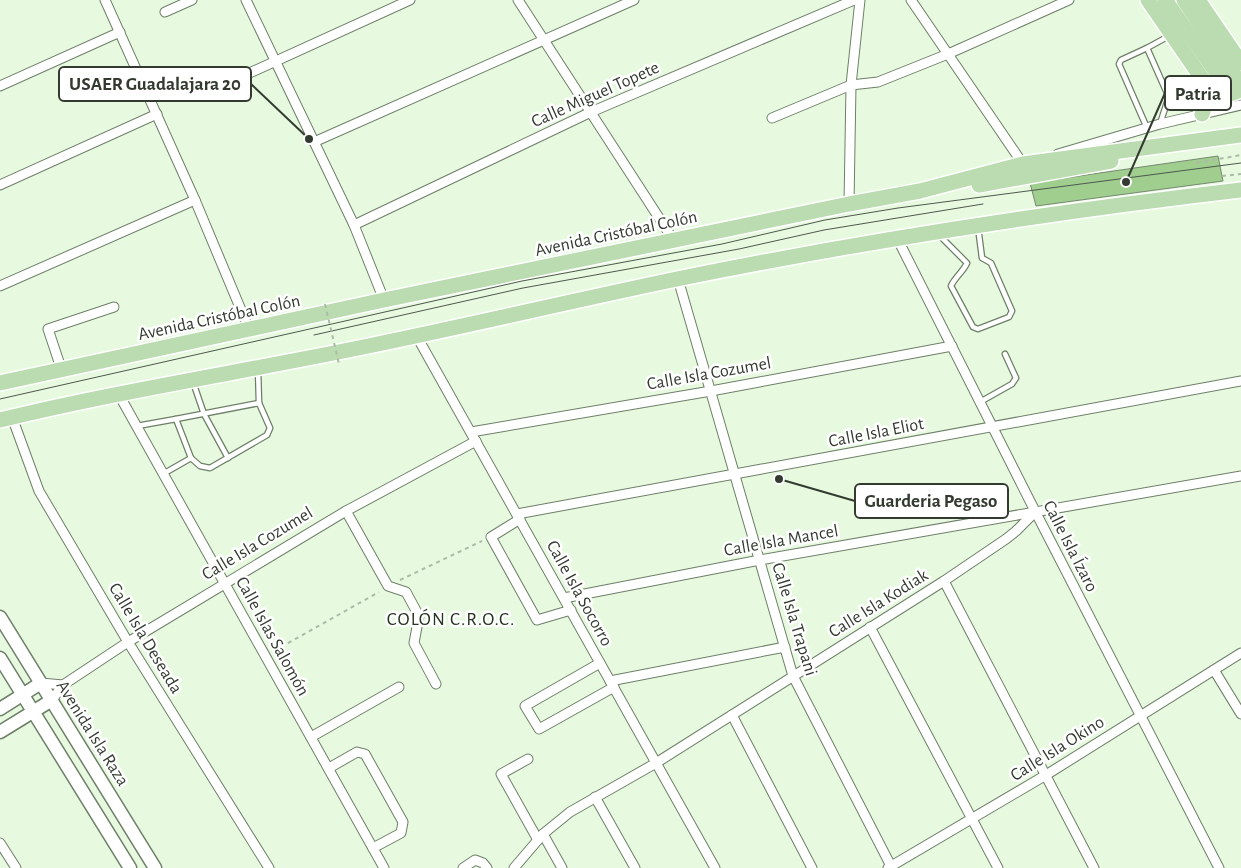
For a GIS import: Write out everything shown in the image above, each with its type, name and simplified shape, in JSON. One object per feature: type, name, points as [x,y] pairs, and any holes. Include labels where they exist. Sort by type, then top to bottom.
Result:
[{"type":"main road","points":[[1148,0],[1172,34],[1216,85]]},
{"type":"main road","points":[[1165,0],[1222,96],[1234,94],[1241,89]]},
{"type":"main road","points":[[1184,0],[1241,85]]},
{"type":"main road","points":[[1198,0],[1241,63]]},
{"type":"main road","points":[[1202,114],[1216,85]]},
{"type":"main road","points":[[1023,170],[1241,135]]},
{"type":"main road","points":[[1023,170],[1208,145],[1235,142],[1241,144]]},
{"type":"main road","name":"Avenida Cristóbal Colón","points":[[0,383],[384,300],[849,204],[920,191],[976,185],[1023,170]]},
{"type":"main road","points":[[6,419],[118,393],[416,335],[678,279],[897,238],[1144,201],[1241,190]]},
{"type":"street","points":[[105,0],[157,114],[249,330]]},
{"type":"street","points":[[165,12],[192,0]]},
{"type":"street","points":[[246,0],[354,225],[384,300]]},
{"type":"street","points":[[199,96],[410,0]]},
{"type":"street","points":[[518,0],[674,240]]},
{"type":"street","points":[[314,142],[634,0]]},
{"type":"street","name":"Calle Miguel Topete","points":[[354,225],[591,112],[854,0]]},
{"type":"street","points":[[849,204],[851,85],[860,0]]},
{"type":"street","points":[[911,0],[1023,170],[1160,124],[1241,105]]},
{"type":"street","points":[[772,118],[851,85],[878,82],[948,54],[1069,0]]},
{"type":"street","points":[[0,86],[120,32]]},
{"type":"street","points":[[0,185],[157,114]]},
{"type":"street","points":[[0,286],[194,200]]},
{"type":"street","name":"Calle Isla Ízaro","points":[[897,238],[1219,868]]},
{"type":"street","name":"Calle Isla Trapani","points":[[678,279],[793,676],[890,867]]},
{"type":"street","points":[[62,371],[48,329],[114,308]]},
{"type":"street","name":"Calle Isla Socorro","points":[[416,335],[715,868]]},
{"type":"street","name":"Calle Isla Cozumel","points":[[471,432],[711,391],[952,346]]},
{"type":"street","name":"Calle Isla Eliot","points":[[519,517],[1241,381]]},
{"type":"street","name":"Calle Islas Salomón","points":[[118,393],[384,868]]},
{"type":"street","name":"Calle Isla Deseada","points":[[6,419],[39,491],[128,642],[269,868]]},
{"type":"street","name":"Calle Isla Cozumel","points":[[0,732],[52,700],[63,685],[128,642],[346,511],[476,441]]},
{"type":"street","name":"Calle Isla Mancel","points":[[564,598],[760,560],[1241,476]]},
{"type":"street","points":[[346,511],[388,586],[406,592],[419,616],[414,643],[436,684]]},
{"type":"street","name":"Calle Isla Kodiak","points":[[514,868],[541,837],[570,812],[656,762],[944,581],[1006,539],[1035,511]]},
{"type":"street","points":[[519,517],[491,537],[537,620],[571,610]]},
{"type":"street","points":[[944,581],[1094,868]]},
{"type":"street","name":"Avenida Isla Raza","points":[[0,617],[155,868]]},
{"type":"street","points":[[870,627],[998,868]]},
{"type":"street","points":[[600,663],[525,706],[539,729],[612,684],[785,647]]},
{"type":"street","name":"Calle Isla Okino","points":[[890,867],[1046,774],[1241,653]]},
{"type":"street","points":[[0,658],[130,868]]},
{"type":"street","points":[[1214,670],[1241,714]]},
{"type":"street","points":[[0,709],[41,683],[63,685]]},
{"type":"street","points":[[311,737],[399,687]]},
{"type":"street","points":[[732,715],[812,868]]},
{"type":"street","points":[[329,768],[357,752],[365,754],[403,822],[400,832],[373,848]]},
{"type":"street","points":[[528,759],[501,774],[562,868]]},
{"type":"street","points":[[594,797],[635,868]]},
{"type":"street","points":[[0,843],[16,868]]},
{"type":"street","points":[[463,868],[475,860],[483,863],[487,868]]},
{"type":"lane","points":[[1147,128],[1119,64],[1120,60],[1172,34]]},
{"type":"lane","points":[[1147,48],[1167,93],[1168,99],[1160,124]]},
{"type":"lane","points":[[936,232],[967,263],[954,279],[951,286],[973,327],[978,329],[1008,317],[1012,311],[990,263],[982,258],[978,226]]},
{"type":"lane","points":[[980,402],[1012,384],[1016,378],[1005,354]]},
{"type":"lane","points":[[176,419],[191,458],[200,466],[210,468],[267,435],[270,428],[259,403],[258,367]]},
{"type":"lane","points":[[192,379],[204,414],[228,458]]},
{"type":"lane","points":[[136,426],[259,403]]},
{"type":"lane","points":[[163,474],[191,458]]},
{"type":"path","points":[[1196,163],[1241,155]]},
{"type":"path","points":[[1222,176],[1241,174]]},
{"type":"path","points":[[325,304],[339,364]]},
{"type":"path","points":[[266,656],[388,586],[491,537]]},
{"type":"building","points":[[1218,156],[1223,181],[1036,206],[1030,183]]},
{"type":"tram line","points":[[0,399],[522,281],[722,244],[825,220],[898,208],[1241,163]]},
{"type":"tram line","points":[[314,335],[523,288],[739,249],[824,230],[983,204]]},
{"type":"place","name":"USAER Guadalajara 20","points":[[309,139]]},
{"type":"place","name":"Patria","points":[[1126,182]]},
{"type":"place","name":"Guarderia Pegaso","points":[[779,479]]},
{"type":"district","name":"COLÓN C.R.O.C.","points":[[451,618]]}]
